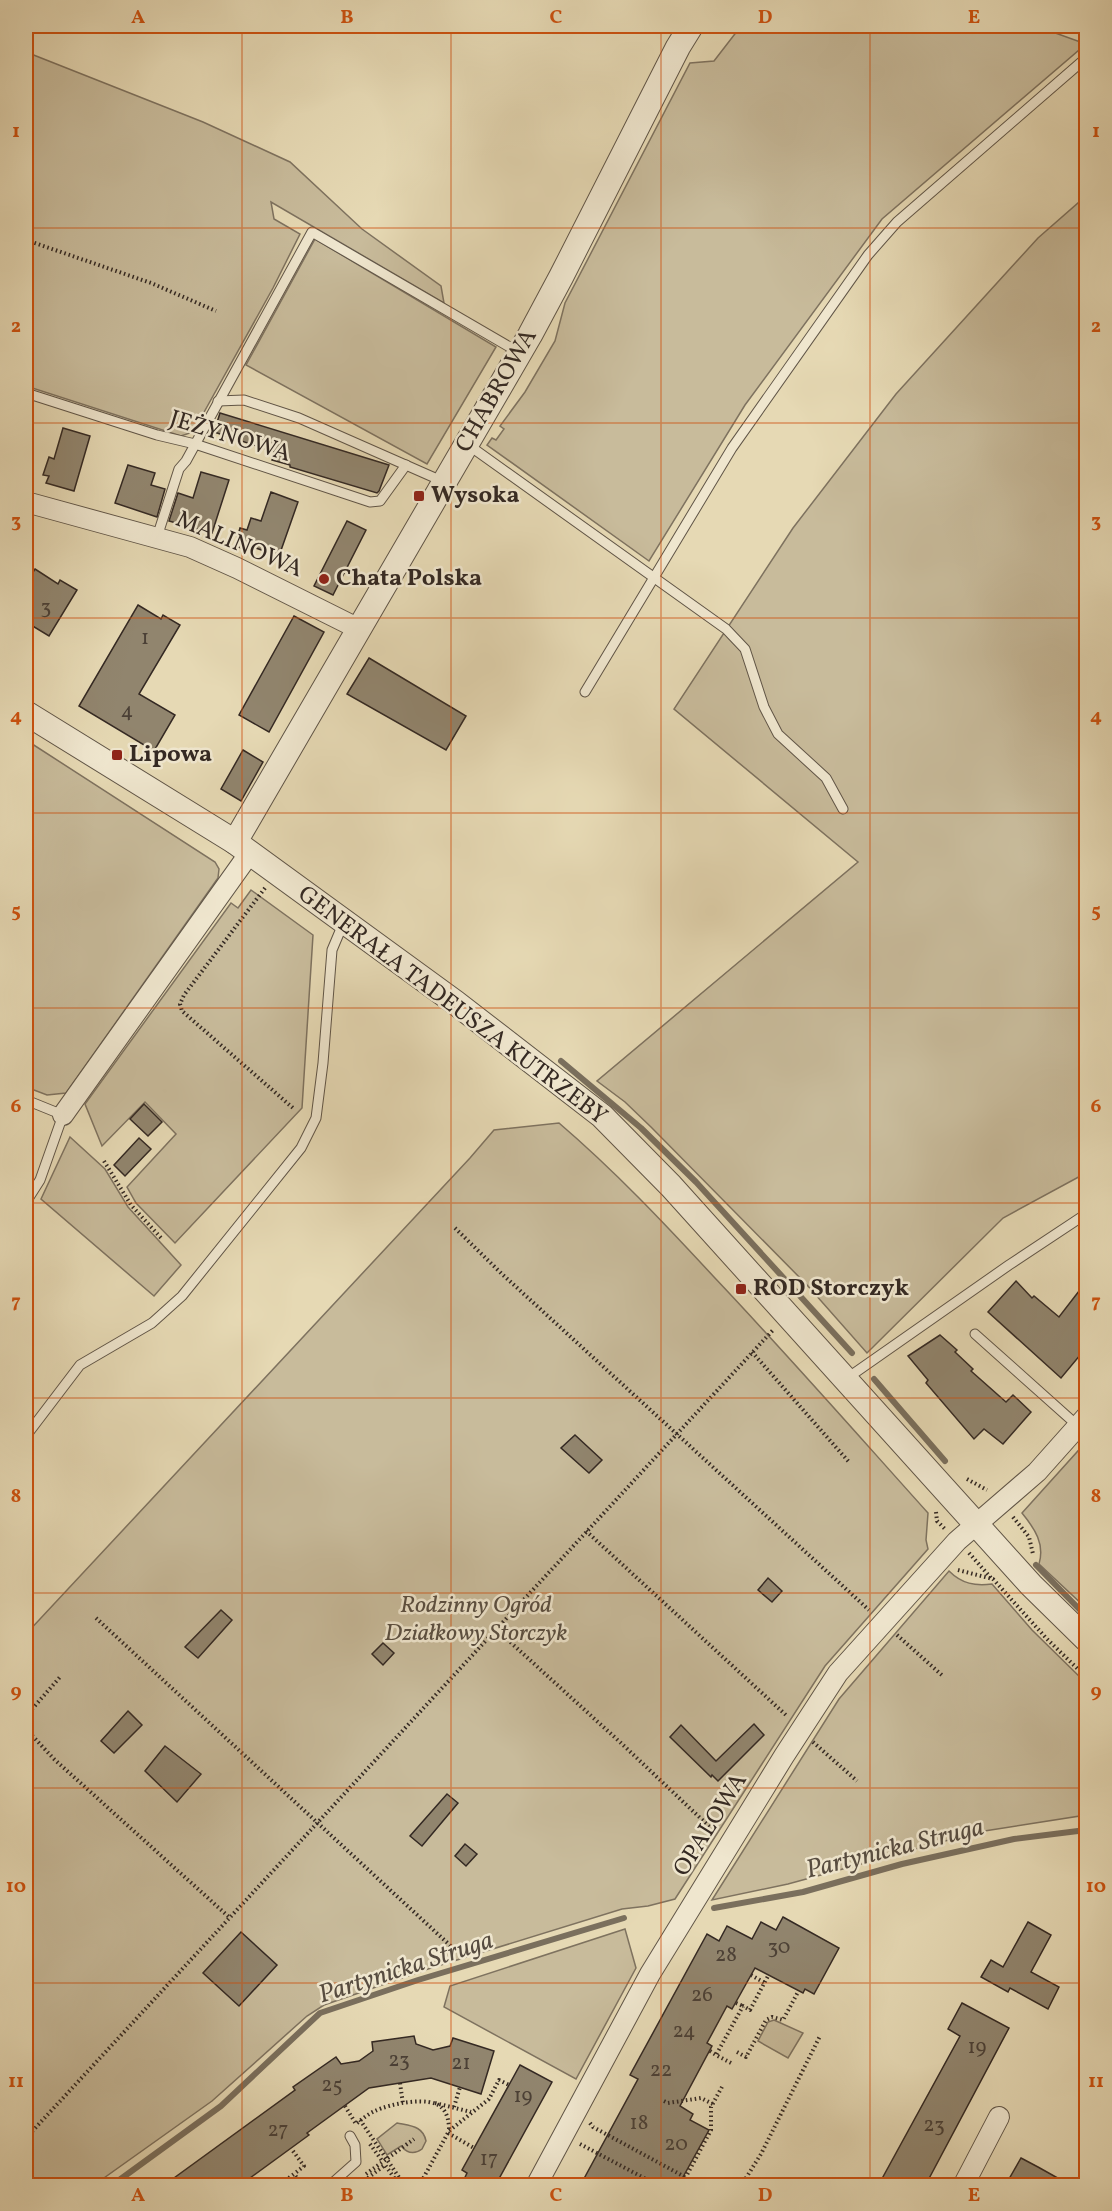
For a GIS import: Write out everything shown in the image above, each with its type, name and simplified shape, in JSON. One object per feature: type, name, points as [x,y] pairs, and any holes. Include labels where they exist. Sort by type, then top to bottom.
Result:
[{"type":"street","name":"CHABROWA","points":[[245,851],[359,629],[520,352],[691,26]]},
{"type":"street","name":"MALINOWA","points":[[26,502],[190,547],[359,629]]},
{"type":"street","points":[[26,713],[245,851],[63,1115]]},
{"type":"street","name":"GENERAŁA TADEUSZA KUTRZEBY","points":[[245,851],[456,1003],[602,1116],[671,1186],[1031,1585],[1086,1639]]},
{"type":"street","name":"OPALOWA","points":[[536,2186],[650,1974],[838,1673],[878,1617],[957,1541],[1037,1472],[1082,1422]]},
{"type":"street","points":[[963,2186],[999,2117]]},
{"type":"lane","points":[[585,692],[732,448],[868,255],[897,222],[1086,58]]},
{"type":"lane","points":[[157,537],[179,469],[312,232],[520,352]]},
{"type":"lane","name":"JEŻYNOWA","points":[[26,393],[157,435],[195,444],[370,502],[380,501],[406,465]]},
{"type":"lane","points":[[218,401],[244,400],[299,418],[444,482]]},
{"type":"lane","points":[[466,444],[726,629],[744,649],[764,707],[778,734],[826,778],[843,808]]},
{"type":"lane","points":[[26,1436],[80,1365],[152,1323],[182,1296],[301,1148],[315,1118],[323,1063],[332,950],[344,923]]},
{"type":"lane","points":[[26,1100],[63,1115],[40,1180],[26,1202]]},
{"type":"lane","points":[[845,1380],[1086,1214]]},
{"type":"lane","points":[[975,1334],[1082,1422]]},
{"type":"lane","points":[[329,2186],[356,2162],[355,2145],[350,2136]]},
{"type":"path","points":[[26,240],[151,283],[216,311]]},
{"type":"path","points":[[258,896],[184,995],[180,1004],[182,1011],[293,1108]]},
{"type":"path","points":[[104,1161],[131,1205],[162,1239]]},
{"type":"path","points":[[455,1228],[501,1274],[944,1677]]},
{"type":"path","points":[[26,2138],[769,1334]]},
{"type":"path","points":[[752,1352],[849,1462]]},
{"type":"path","points":[[961,1473],[967,1480],[985,1488],[992,1494]]},
{"type":"path","points":[[1007,1510],[1029,1537],[1034,1559]]},
{"type":"path","points":[[586,1531],[788,1717]]},
{"type":"path","points":[[948,1567],[993,1580],[1047,1639],[1086,1677]]},
{"type":"path","points":[[96,1618],[454,1949]]},
{"type":"path","points":[[497,1630],[714,1832]]},
{"type":"path","points":[[26,1716],[60,1677]]},
{"type":"path","points":[[26,1729],[54,1759],[229,1917]]},
{"type":"path","points":[[808,1738],[857,1781]]},
{"type":"path","points":[[751,1975],[765,1983]]},
{"type":"path","points":[[736,2003],[750,2010],[768,1976]]},
{"type":"path","points":[[737,2052],[746,2057],[766,2020],[772,2017],[783,2020],[798,1992]]},
{"type":"path","points":[[716,2055],[743,2006]]},
{"type":"path","points":[[741,2186],[761,2154],[820,2036]]},
{"type":"path","points":[[710,2051],[731,2063]]},
{"type":"path","points":[[419,2186],[448,2132],[489,2099],[500,2080],[509,2085]]},
{"type":"path","points":[[400,2083],[402,2103]]},
{"type":"path","points":[[681,2186],[711,2130],[711,2108],[723,2085]]},
{"type":"path","points":[[454,2107],[460,2087]]},
{"type":"path","points":[[664,2101],[668,2103],[701,2098],[713,2104]]},
{"type":"path","points":[[345,2106],[356,2124],[375,2110],[427,2100],[472,2113]]},
{"type":"path","points":[[435,2103],[442,2108],[448,2120],[448,2132]]},
{"type":"path","points":[[589,2116],[593,2127],[685,2178]]},
{"type":"path","points":[[360,2120],[400,2186]]},
{"type":"path","points":[[360,2130],[405,2186]]},
{"type":"path","points":[[448,2132],[474,2148]]},
{"type":"path","points":[[357,2186],[414,2139]]},
{"type":"path","points":[[573,2146],[584,2145],[659,2186]]},
{"type":"path","points":[[278,2186],[304,2166],[293,2151]]},
{"type":"path","points":[[374,2168],[385,2162]]},
{"type":"path","points":[[294,2174],[303,2186]]},
{"type":"green space","points":[[741,26],[1036,26],[1086,44],[882,219],[745,405],[649,561],[487,445],[492,438],[496,440],[504,429],[500,426],[525,392],[555,341],[565,303],[690,63],[714,61]]},
{"type":"green space","points":[[26,52],[203,122],[290,162],[362,229],[441,286],[444,303],[271,202],[274,219],[300,234],[273,288],[193,432],[181,436],[26,386]]},
{"type":"green space","points":[[1086,196],[1086,1173],[1003,1218],[867,1353],[807,1285],[651,1127],[625,1102],[597,1081],[858,862],[674,709],[793,528],[896,394],[1038,238]]},
{"type":"green space","points":[[315,239],[496,347],[427,464],[246,365]]},
{"type":"green space","points":[[26,740],[215,862],[219,869],[218,878],[66,1093],[47,1095],[26,1087]]},
{"type":"green space","points":[[251,890],[313,935],[302,1108],[175,1243],[136,1203],[127,1187],[176,1134],[145,1102],[102,1146],[85,1104],[231,903],[238,908]]},
{"type":"green space","name":"Rodzinny Ogród Działkowy Storczyk","points":[[559,1123],[677,1237],[928,1513],[926,1540],[928,1549],[825,1666],[675,1899],[648,1906],[622,1909],[431,1968],[324,2005],[307,2016],[212,2101],[94,2185],[26,2185],[26,1634],[494,1130]]},
{"type":"green space","points":[[70,1137],[105,1169],[128,1207],[181,1265],[154,1296],[41,1199]]},
{"type":"green space","points":[[1086,1442],[1086,1608],[1039,1564],[1041,1550],[1038,1537],[1022,1513]]},
{"type":"green space","points":[[949,1571],[969,1583],[992,1584],[1032,1630],[1086,1683],[1086,1815],[978,1832],[788,1884],[712,1900],[839,1699]]},
{"type":"green space","points":[[625,1929],[636,1968],[576,2079],[444,2007],[450,1986]]},
{"type":"green space","points":[[774,2020],[803,2033],[788,2058],[758,2041],[768,2022]]},
{"type":"green space","points":[[397,2123],[422,2132],[426,2141],[422,2149],[411,2152],[401,2146],[387,2155],[377,2139]]},
{"type":"building","points":[[220,413],[389,465],[379,491],[377,493],[290,467],[290,465],[272,460],[275,452],[214,432]]},
{"type":"building","points":[[63,428],[90,436],[74,491],[46,483],[49,476],[43,475],[49,457],[54,459]]},
{"type":"building","points":[[128,465],[155,473],[151,485],[165,489],[157,517],[115,503]]},
{"type":"building","points":[[201,472],[229,480],[212,533],[169,521],[178,493],[193,498]]},
{"type":"building","points":[[271,492],[298,502],[279,556],[253,547],[251,551],[235,546],[240,528],[247,530],[251,518],[261,521]]},
{"type":"building","points":[[347,521],[366,530],[333,595],[314,586]]},
{"type":"building","points":[[35,569],[58,584],[60,580],[77,590],[49,636],[26,622],[26,585]]},
{"type":"building","points":[[138,605],[161,619],[163,615],[180,625],[139,694],[175,715],[154,751],[79,706]]},
{"type":"building","points":[[294,616],[324,632],[269,732],[239,715]]},
{"type":"building","points":[[369,658],[466,716],[446,750],[347,694]]},
{"type":"building","points":[[243,750],[263,762],[241,801],[221,789]]},
{"type":"building","points":[[144,1104],[162,1122],[148,1136],[130,1119]]},
{"type":"building","points":[[139,1138],[151,1149],[125,1176],[114,1165]]},
{"type":"building","points":[[1016,1281],[1032,1298],[1034,1296],[1059,1317],[1086,1282],[1086,1348],[1061,1378],[988,1312]]},
{"type":"building","points":[[940,1335],[957,1350],[955,1352],[973,1369],[971,1371],[1006,1402],[1013,1395],[1031,1412],[1003,1444],[984,1429],[974,1439],[926,1383],[928,1380],[908,1356]]},
{"type":"building","points":[[575,1435],[602,1460],[589,1473],[561,1448]]},
{"type":"building","points":[[768,1578],[782,1591],[772,1602],[758,1590]]},
{"type":"building","points":[[221,1610],[232,1620],[198,1658],[185,1647]]},
{"type":"building","points":[[383,1643],[394,1653],[383,1665],[372,1654]]},
{"type":"building","points":[[128,1711],[142,1725],[114,1753],[101,1741]]},
{"type":"building","points":[[754,1724],[764,1735],[718,1781],[670,1737],[681,1725],[716,1761]]},
{"type":"building","points":[[165,1746],[201,1774],[177,1802],[145,1771]]},
{"type":"building","points":[[447,1794],[458,1803],[422,1846],[410,1836]]},
{"type":"building","points":[[465,1844],[477,1854],[466,1866],[455,1856]]},
{"type":"building","points":[[783,1917],[839,1948],[814,1994],[805,1989],[803,1993],[755,1968],[732,2009],[727,2006],[707,2043],[712,2046],[680,2106],[693,2114],[690,2120],[709,2130],[678,2186],[580,2186],[638,2079],[630,2075],[707,1934],[719,1941],[727,1926],[752,1939],[761,1922],[776,1930]]},
{"type":"building","points":[[1028,1922],[1051,1935],[1031,1972],[1059,1987],[1048,2009],[1010,1988],[1008,1992],[981,1977],[991,1960],[1003,1967]]},
{"type":"building","points":[[241,1932],[277,1965],[239,2006],[203,1973]]},
{"type":"building","points":[[962,2003],[1009,2028],[925,2186],[878,2186],[960,2036],[948,2029]]},
{"type":"building","points":[[414,2036],[416,2044],[433,2050],[450,2046],[453,2038],[494,2051],[481,2094],[431,2078],[369,2088],[239,2186],[163,2186],[295,2090],[293,2087],[336,2057],[341,2064],[359,2061],[373,2051],[372,2042]]},
{"type":"building","points":[[520,2065],[552,2082],[495,2186],[461,2186],[467,2173],[462,2170]]},
{"type":"building","points":[[1021,2158],[1038,2167],[1072,2186],[1005,2186]]},
{"type":"waterway","points":[[561,1061],[641,1128],[696,1182],[852,1353]]},
{"type":"waterway","points":[[874,1379],[945,1461]]},
{"type":"waterway","points":[[1036,1565],[1086,1616]]},
{"type":"waterway","name":"Partynicka Struga","points":[[714,1908],[803,1892],[902,1864],[1014,1839],[1086,1830]]},
{"type":"waterway","name":"Partynicka Struga","points":[[111,2186],[221,2106],[320,2013],[418,1980],[624,1918]]},
{"type":"place","name":"Wysoka","points":[[419,496]]},
{"type":"place","name":"Chata Polska","points":[[324,579]]},
{"type":"place","name":"Lipowa","points":[[117,755]]},
{"type":"place","name":"ROD Storczyk","points":[[741,1289]]}]
